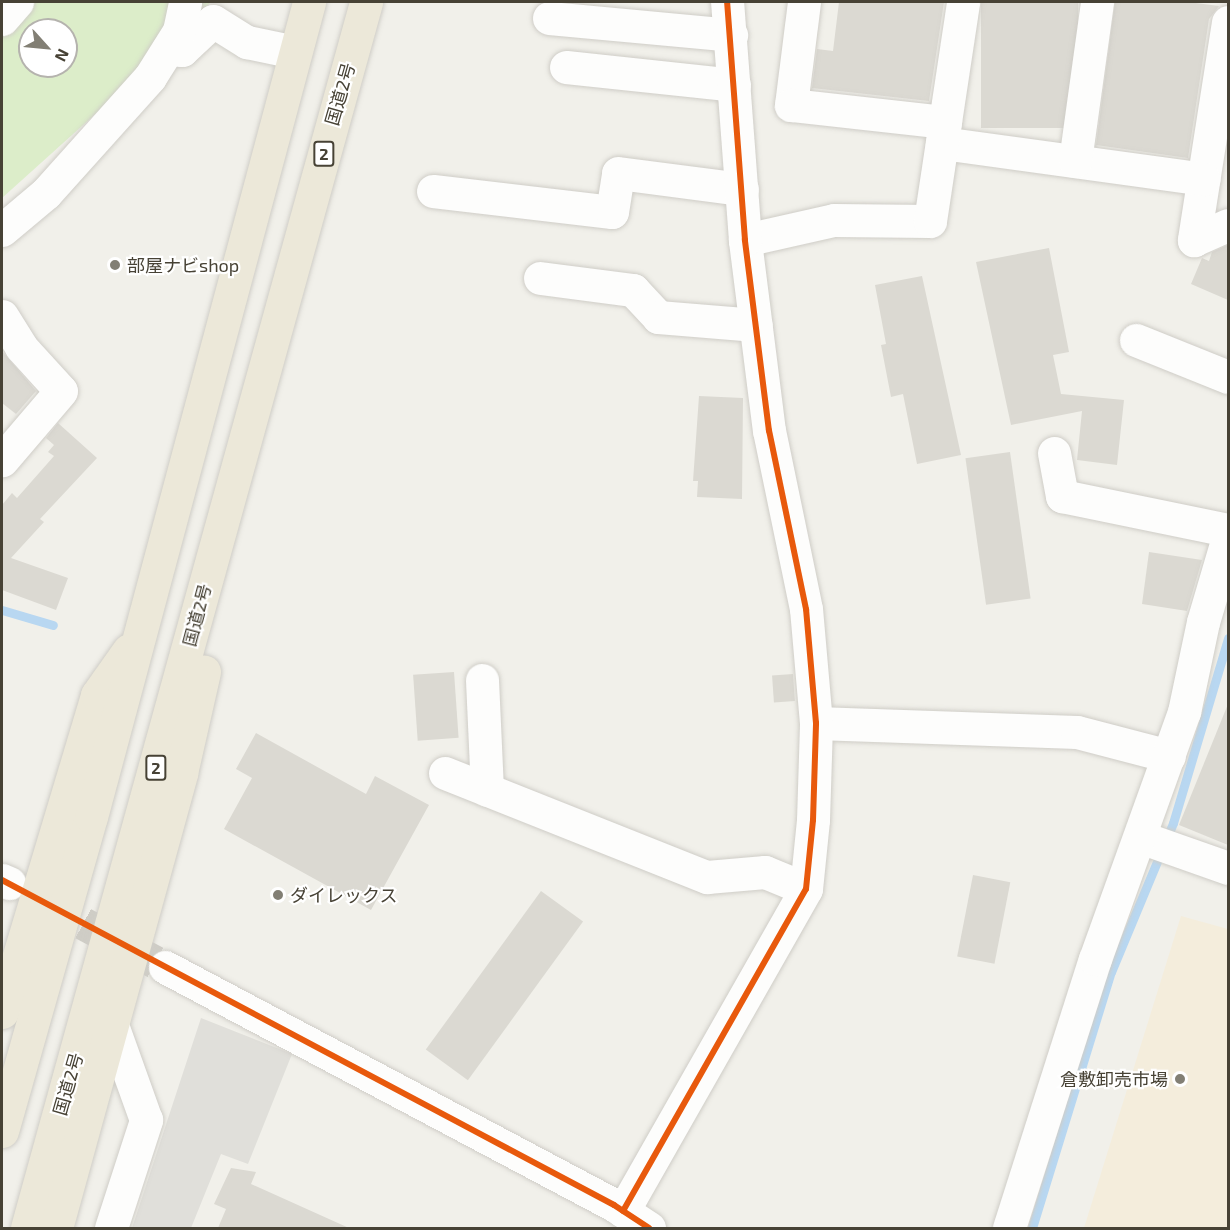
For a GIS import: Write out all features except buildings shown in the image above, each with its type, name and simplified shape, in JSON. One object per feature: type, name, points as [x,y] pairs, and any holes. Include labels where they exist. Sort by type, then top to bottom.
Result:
[{"type":"highway","points":[[2,1131],[140,634],[309,2]]},
{"type":"highway","name":"国道2号","points":[[27,1228],[366,2]]},
{"type":"highway","points":[[56,1228],[181,773],[229,563],[281,306]]},
{"type":"highway","points":[[2,1012],[97,695],[140,634]]},
{"type":"street","points":[[2,19],[16,2]]},
{"type":"street","points":[[2,230],[46,194],[150,77],[179,31],[185,2]]},
{"type":"street","points":[[165,967],[622,1218],[806,889],[816,723],[806,609],[769,431],[745,240],[727,2]]},
{"type":"street","points":[[804,2],[791,105],[943,132],[1075,161],[1204,179]]},
{"type":"street","points":[[745,240],[834,220],[930,221],[963,2]]},
{"type":"street","points":[[1075,161],[1096,2]]},
{"type":"street","points":[[549,18],[731,35]]},
{"type":"street","points":[[168,49],[182,50],[213,21],[247,42],[295,52]]},
{"type":"street","points":[[1228,22],[1194,240],[1228,225]]},
{"type":"street","points":[[566,67],[734,85]]},
{"type":"street","points":[[433,191],[612,212],[618,173],[742,189]]},
{"type":"street","points":[[540,278],[633,290],[657,317],[756,325]]},
{"type":"street","points":[[2,316],[21,347],[61,391],[2,460]]},
{"type":"street","points":[[1136,340],[1228,377]]},
{"type":"street","points":[[1054,453],[1062,496],[1228,530]]},
{"type":"street","points":[[1009,1228],[1095,959],[1216,624],[1228,537]]},
{"type":"street","points":[[482,680],[487,790]]},
{"type":"street","points":[[816,723],[1077,732],[1169,756]]},
{"type":"street","points":[[445,774],[707,877],[765,872],[806,889]]},
{"type":"street","points":[[1140,837],[1228,868]]},
{"type":"street","points":[[111,1228],[146,1120],[112,1025]]},
{"type":"shaded area","name":"倉敷卸売市場","points":[[1181,916],[1228,929],[1228,1228],[1084,1228]]},
{"type":"shaded area","points":[[201,1018],[292,1054],[248,1164],[221,1154],[191,1228],[132,1228]]},
{"type":"green space","points":[[2,2],[211,2],[132,81],[2,198]]},
{"type":"waterway","points":[[2,610],[53,625]]},
{"type":"waterway","points":[[1032,1228],[1111,972],[1173,823],[1228,638]]},
{"type":"tunnel","points":[[40,900],[165,967]]},
{"type":"cycle path","points":[[623,1211],[806,889],[813,820],[816,723],[806,609],[769,431],[745,240],[727,2]]},
{"type":"cycle path","points":[[2,880],[614,1205],[649,1228]]},
{"type":"place","name":"部屋ナビshop","points":[[115,265]]},
{"type":"place","name":"ダイレックス","points":[[278,895]]},
{"type":"place","name":"倉敷卸売市場","points":[[1180,1079]]}]
